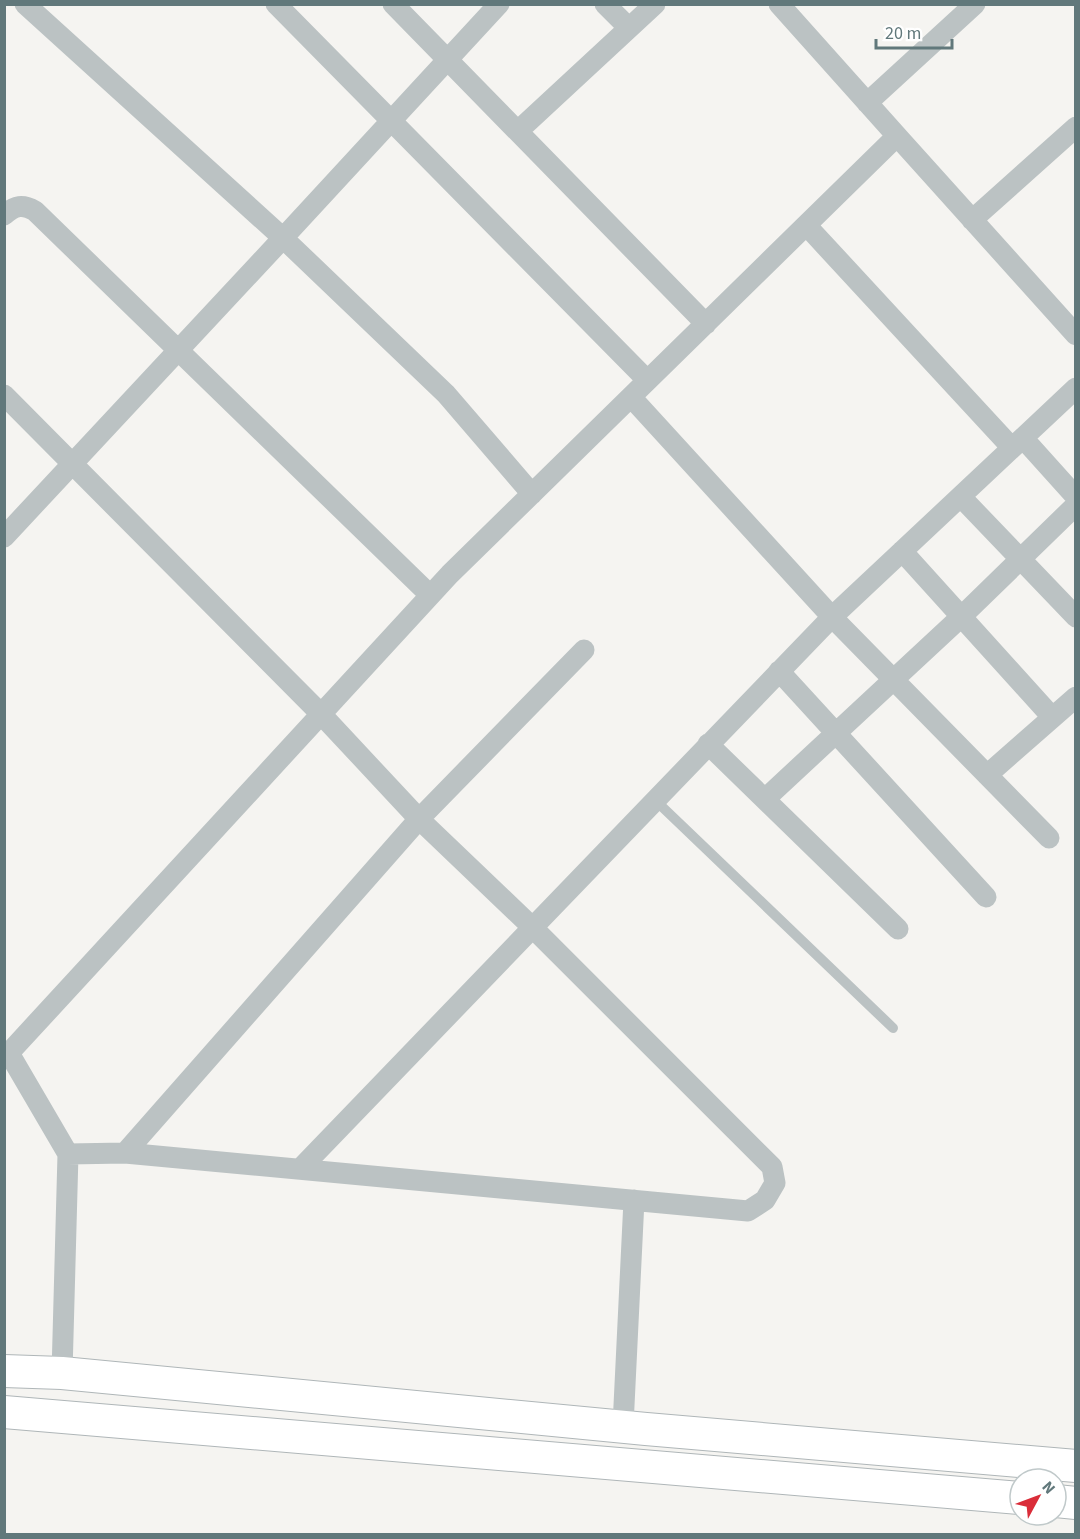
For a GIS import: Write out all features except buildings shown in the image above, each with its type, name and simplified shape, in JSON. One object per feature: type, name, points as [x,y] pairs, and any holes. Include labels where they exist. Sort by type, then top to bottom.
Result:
[{"type":"main road","points":[[4,1371],[62,1373],[1076,1466]]},
{"type":"main road","points":[[4,1412],[1008,1497]]},
{"type":"street","points":[[25,4],[283,238],[446,394],[532,494]]},
{"type":"street","points":[[276,4],[647,380]]},
{"type":"street","points":[[393,4],[706,324]]},
{"type":"street","points":[[4,537],[499,4]]},
{"type":"street","points":[[605,4],[629,28]]},
{"type":"street","points":[[518,130],[655,4]]},
{"type":"street","points":[[779,4],[1076,335]]},
{"type":"street","points":[[867,103],[975,4]]},
{"type":"street","points":[[972,220],[1076,127]]},
{"type":"street","points":[[62,1373],[68,1154],[9,1053],[430,595],[897,136]]},
{"type":"street","points":[[4,215],[17,206],[25,206],[35,211],[430,595]]},
{"type":"street","points":[[807,226],[1018,443],[1076,497]]},
{"type":"street","points":[[301,1168],[832,617],[1076,388]]},
{"type":"street","points":[[4,395],[71,465],[321,714],[419,819],[532,927],[772,1167],[775,1183],[765,1200],[748,1211],[301,1168],[125,1154],[68,1154]]},
{"type":"street","points":[[631,397],[892,681],[1049,838]]},
{"type":"street","points":[[961,496],[1019,560],[1076,617]]},
{"type":"street","points":[[765,800],[962,616],[1076,505]]},
{"type":"street","points":[[902,551],[1052,717]]},
{"type":"street","points":[[125,1154],[419,819],[584,650]]},
{"type":"street","points":[[779,671],[986,897]]},
{"type":"street","points":[[987,775],[1076,697]]},
{"type":"street","points":[[708,744],[898,929]]},
{"type":"street","points":[[623,1426],[634,1200]]},
{"type":"lane","points":[[655,800],[893,1028]]}]
